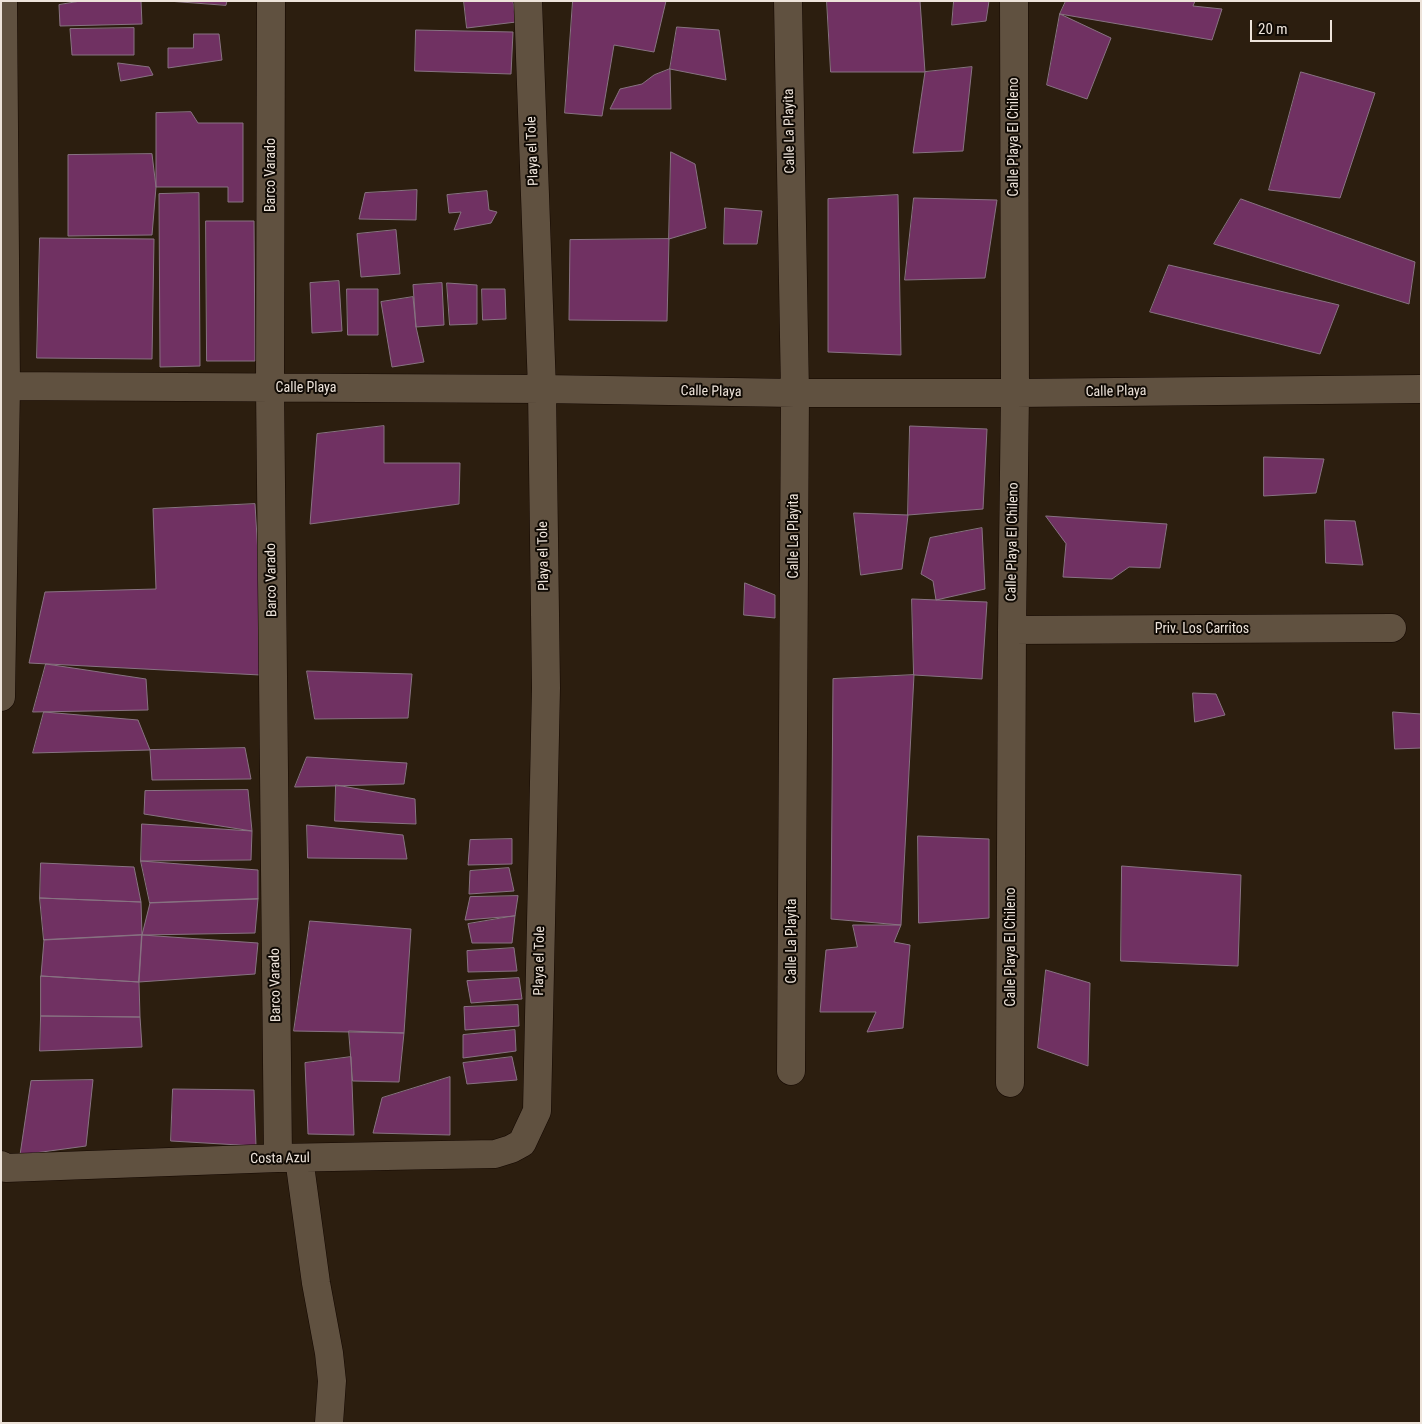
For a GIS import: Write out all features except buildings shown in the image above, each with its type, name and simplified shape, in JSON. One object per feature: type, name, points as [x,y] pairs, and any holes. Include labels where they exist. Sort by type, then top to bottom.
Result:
[{"type":"street","points":[[1,696],[4,386],[3,1]]},
{"type":"street","name":"Barco Varado","points":[[271,1],[270,387],[289,1158],[329,1353],[332,1381],[328,1423]]},
{"type":"street","name":"Playa el Tole","points":[[528,1],[542,389],[546,688],[537,1111]]},
{"type":"street","name":"Calle La Playita","points":[[788,1],[795,393],[791,1071]]},
{"type":"street","name":"Calle Playa El Chileno","points":[[1010,1083],[1015,393],[1014,1]]},
{"type":"street","name":"Calle Playa","points":[[4,386],[542,389],[795,393],[1015,393],[1421,388]]},
{"type":"street","name":"Priv. Los Carritos","points":[[1012,630],[1392,628]]},
{"type":"street","name":"Costa Azul","points":[[1,1165],[6,1168],[289,1158],[495,1154],[522,1143],[537,1111]]}]
